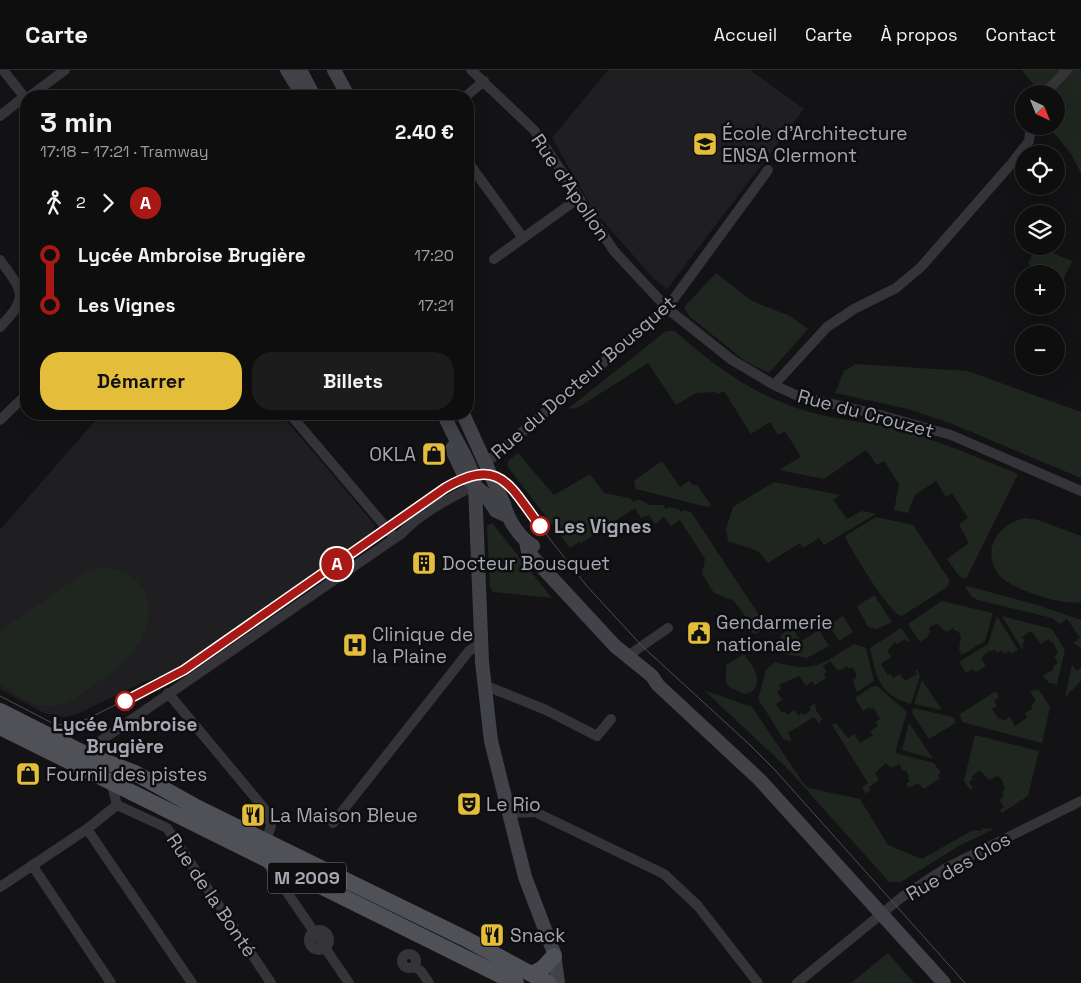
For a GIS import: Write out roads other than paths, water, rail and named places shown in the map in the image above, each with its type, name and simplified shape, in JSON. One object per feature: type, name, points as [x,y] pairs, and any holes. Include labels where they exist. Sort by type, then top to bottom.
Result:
[{"type":"main road","name":"M 2009","points":[[0,712],[77,756],[111,782],[265,849],[548,983]]},
{"type":"main road","name":"M 2009","points":[[0,727],[77,756],[112,762],[265,849],[516,983]]},
{"type":"main road","points":[[532,974],[543,968],[554,956]]},
{"type":"street","points":[[3,70],[20,90]]},
{"type":"street","points":[[38,90],[65,70]]},
{"type":"street","points":[[287,70],[302,90]]},
{"type":"street","points":[[300,70],[311,90]]},
{"type":"street","points":[[334,70],[345,90]]},
{"type":"street","name":"Rue d'Apollon","points":[[471,70],[534,130],[604,238],[667,308]]},
{"type":"street","points":[[1053,85],[1067,70]]},
{"type":"street","points":[[473,90],[484,81]]},
{"type":"street","points":[[0,116],[20,103]]},
{"type":"street","points":[[774,385],[827,328],[854,309],[896,288],[921,267],[1012,163],[1029,141],[1030,135]]},
{"type":"street","points":[[474,170],[523,238]]},
{"type":"street","name":"Rue du Docteur Bousquet","points":[[486,463],[667,308],[768,170]]},
{"type":"street","points":[[494,259],[579,198]]},
{"type":"street","points":[[0,260],[17,283],[20,292]]},
{"type":"street","points":[[0,327],[17,309],[20,298]]},
{"type":"street","name":"Rue du Crouzet","points":[[667,308],[732,360],[774,385],[798,396],[880,415],[951,436],[1081,491]]},
{"type":"street","points":[[0,420],[20,400]]},
{"type":"street","points":[[295,420],[395,538]]},
{"type":"street","points":[[446,420],[452,434],[471,466],[475,485],[481,643],[491,741],[525,876],[554,956],[558,983]]},
{"type":"street","points":[[466,420],[504,504],[502,513]]},
{"type":"street","points":[[452,434],[474,457],[486,463]]},
{"type":"street","points":[[77,756],[395,538],[449,498],[475,485],[486,463]]},
{"type":"street","points":[[475,485],[486,494],[526,542],[528,552],[630,660],[645,670],[658,685],[737,757],[800,823],[935,983]]},
{"type":"street","points":[[476,523],[480,516],[502,513]]},
{"type":"street","points":[[630,660],[668,628]]},
{"type":"street","points":[[333,823],[469,651],[481,643]]},
{"type":"street","points":[[484,685],[546,710],[597,736],[611,719]]},
{"type":"street","points":[[168,693],[268,813],[271,826],[265,849],[269,868],[349,983]]},
{"type":"street","points":[[102,740],[103,749],[112,762]]},
{"type":"street","points":[[0,887],[87,829],[117,805],[111,782]]},
{"type":"street","name":"Rue des Clos","points":[[797,983],[902,897],[946,868],[1081,801]]},
{"type":"street","name":"Rue de la Bonté","points":[[117,805],[167,828],[270,983]]},
{"type":"street","points":[[508,813],[535,812],[664,874],[698,906],[758,983]]},
{"type":"street","points":[[87,829],[192,983]]},
{"type":"street","points":[[32,864],[111,983]]},
{"type":"street","points":[[879,917],[944,983]]},
{"type":"street","points":[[414,968],[421,971],[429,983]]},
{"type":"tram line","points":[[0,696],[52,723],[68,726],[87,719],[184,671],[445,488],[473,474],[491,475],[506,483],[586,585],[642,646],[775,770],[965,983]]},
{"type":"tram line","name":"A","points":[[125,701],[184,670],[445,488],[465,477],[473,474],[485,474],[506,482],[540,526]]},
{"type":"place","name":"École d'Architecture ENSA Clermont","points":[[705,144]]},
{"type":"place","name":"OKLA","points":[[434,454]]},
{"type":"place","name":"Les Vignes","points":[[540,526]]},
{"type":"place","name":"Docteur Bousquet","points":[[424,563]]},
{"type":"place","name":"Gendarmerie nationale","points":[[699,633]]},
{"type":"place","name":"Clinique de la Plaine","points":[[355,645]]},
{"type":"place","name":"Lycée Ambroise Brugière","points":[[125,701]]},
{"type":"place","name":"Fournil des pistes","points":[[28,774]]},
{"type":"place","name":"Le Rio","points":[[469,804]]},
{"type":"place","name":"La Maison Bleue","points":[[253,815]]},
{"type":"place","name":"Snack","points":[[492,935]]}]
